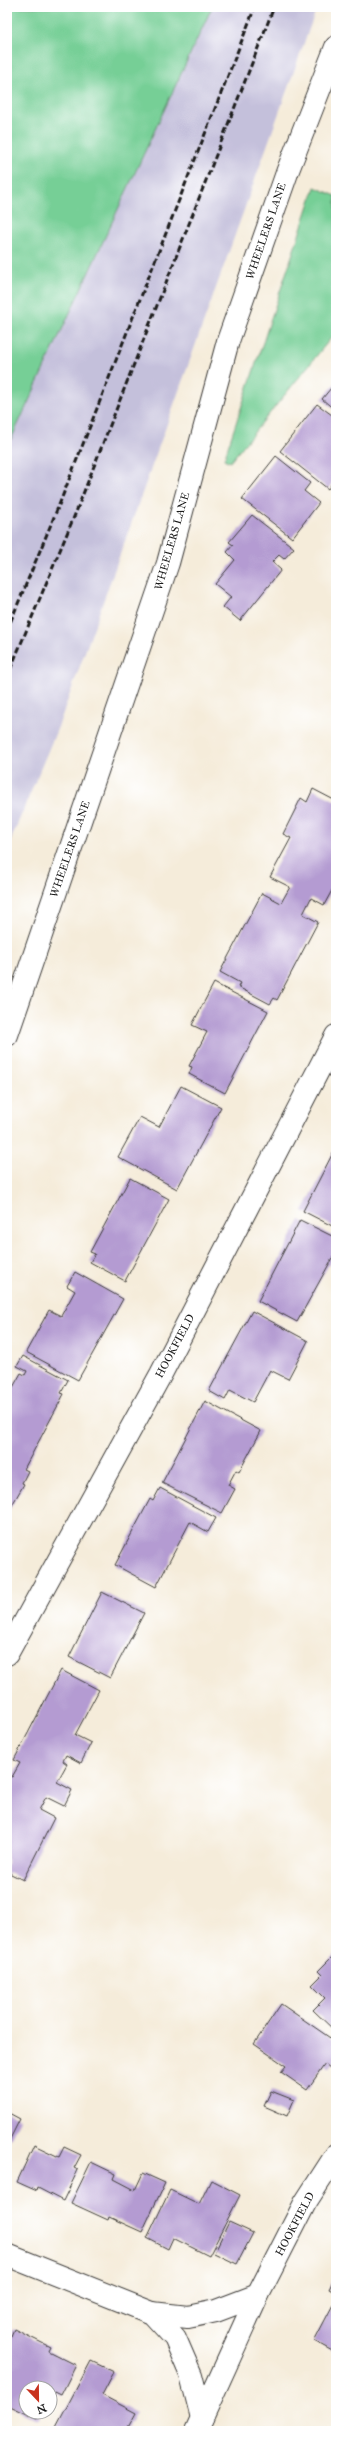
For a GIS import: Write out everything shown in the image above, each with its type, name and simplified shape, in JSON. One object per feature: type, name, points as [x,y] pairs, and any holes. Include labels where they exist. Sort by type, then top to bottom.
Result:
[{"type":"street","name":"WHEELERS LANE","points":[[7,1035],[168,563],[228,341],[288,170],[336,47]]},
{"type":"street","name":"HOOKFIELD","points":[[7,1654],[161,1374],[336,1036]]},
{"type":"street","name":"HOOKFIELD","points":[[199,2425],[258,2295],[305,2203],[336,2156]]},
{"type":"street","name":"HOOKFIELD","points":[[7,2255],[152,2313],[188,2317],[216,2311],[258,2295]]},
{"type":"street","name":"HOOKFIELD","points":[[152,2313],[175,2338],[191,2375],[199,2425]]},
{"type":"shaded area","points":[[212,7],[317,7],[58,727],[7,849],[7,448]]},
{"type":"green space","points":[[7,7],[212,7],[7,448]]},
{"type":"green space","points":[[315,187],[336,196],[336,332],[230,462],[224,459]]},
{"type":"building","points":[[336,382],[336,411],[322,399]]},
{"type":"building","points":[[317,404],[336,418],[336,478],[328,489],[280,451]]},
{"type":"building","points":[[276,456],[310,483],[304,491],[319,503],[292,538],[242,499]]},
{"type":"building","points":[[252,515],[294,548],[284,559],[279,555],[272,562],[281,570],[240,621],[223,607],[231,597],[215,584],[235,560],[227,552],[233,545],[229,542]]},
{"type":"building","points":[[313,789],[336,801],[336,883],[324,905],[311,898],[303,914],[318,922],[277,1000],[274,998],[270,1004],[238,987],[240,983],[220,972],[262,893],[281,903],[290,887],[270,877],[291,838],[283,834],[301,798],[307,802]]},
{"type":"building","points":[[214,983],[268,1011],[225,1093],[189,1074],[192,1067],[189,1066],[207,1032],[192,1025]]},
{"type":"building","points":[[181,1086],[221,1107],[177,1189],[118,1157],[140,1117],[159,1127]]},
{"type":"building","points":[[336,1147],[336,1228],[303,1211]]},
{"type":"building","points":[[130,1178],[169,1199],[125,1281],[90,1262],[95,1254],[90,1252]]},
{"type":"building","points":[[300,1220],[336,1238],[336,1258],[333,1257],[297,1322],[258,1301]]},
{"type":"building","points":[[75,1272],[123,1299],[78,1380],[26,1352],[49,1310],[61,1316],[75,1291],[67,1286]]},
{"type":"building","points":[[252,1311],[308,1341],[288,1379],[270,1370],[253,1402],[230,1390],[225,1400],[209,1391]]},
{"type":"building","points":[[23,1356],[68,1380],[61,1393],[64,1394],[24,1469],[28,1471],[22,1483],[24,1484],[7,1514],[7,1398],[21,1373],[25,1375],[27,1371],[17,1366]]},
{"type":"building","points":[[205,1401],[261,1431],[239,1472],[236,1470],[228,1485],[235,1489],[222,1513],[162,1483]]},
{"type":"building","points":[[160,1488],[216,1518],[208,1532],[190,1522],[156,1587],[115,1565],[150,1499],[153,1501]]},
{"type":"building","points":[[102,1592],[144,1613],[110,1678],[69,1657]]},
{"type":"building","points":[[61,1670],[99,1690],[75,1735],[91,1743],[81,1763],[66,1755],[63,1761],[67,1764],[57,1782],[72,1790],[64,1806],[46,1797],[39,1810],[54,1818],[23,1880],[9,1873],[7,1877],[7,1775],[12,1777],[20,1763],[14,1760]]},
{"type":"building","points":[[336,1953],[336,2032],[313,2010],[325,1998],[312,1985],[322,1975],[318,1971]]},
{"type":"building","points":[[281,2004],[336,2042],[336,2059],[330,2068],[325,2064],[307,2090],[281,2072],[286,2066],[254,2044]]},
{"type":"building","points":[[271,2091],[294,2100],[287,2116],[264,2106]]},
{"type":"building","points":[[7,2112],[20,2119],[7,2145]]},
{"type":"building","points":[[34,2145],[59,2157],[64,2147],[81,2155],[74,2168],[78,2170],[63,2201],[38,2188],[37,2191],[17,2182]]},
{"type":"building","points":[[91,2162],[116,2174],[114,2179],[135,2190],[143,2173],[165,2183],[142,2232],[109,2217],[108,2220],[71,2203]]},
{"type":"building","points":[[211,2180],[240,2195],[209,2256],[173,2238],[168,2249],[147,2238],[170,2190],[199,2204]]},
{"type":"building","points":[[229,2222],[253,2233],[237,2264],[214,2253]]},
{"type":"building","points":[[336,2275],[336,2293],[329,2289]]},
{"type":"building","points":[[336,2299],[336,2353],[314,2341]]},
{"type":"building","points":[[14,2329],[50,2347],[48,2351],[76,2365],[61,2395],[58,2394],[58,2380],[18,2380],[18,2410],[7,2405],[7,2335],[11,2336]]},
{"type":"building","points":[[91,2361],[114,2372],[102,2395],[136,2413],[126,2431],[54,2431]]},
{"type":"railway","points":[[7,630],[59,505],[255,7]]},
{"type":"railway","points":[[7,677],[76,512],[274,7]]}]
